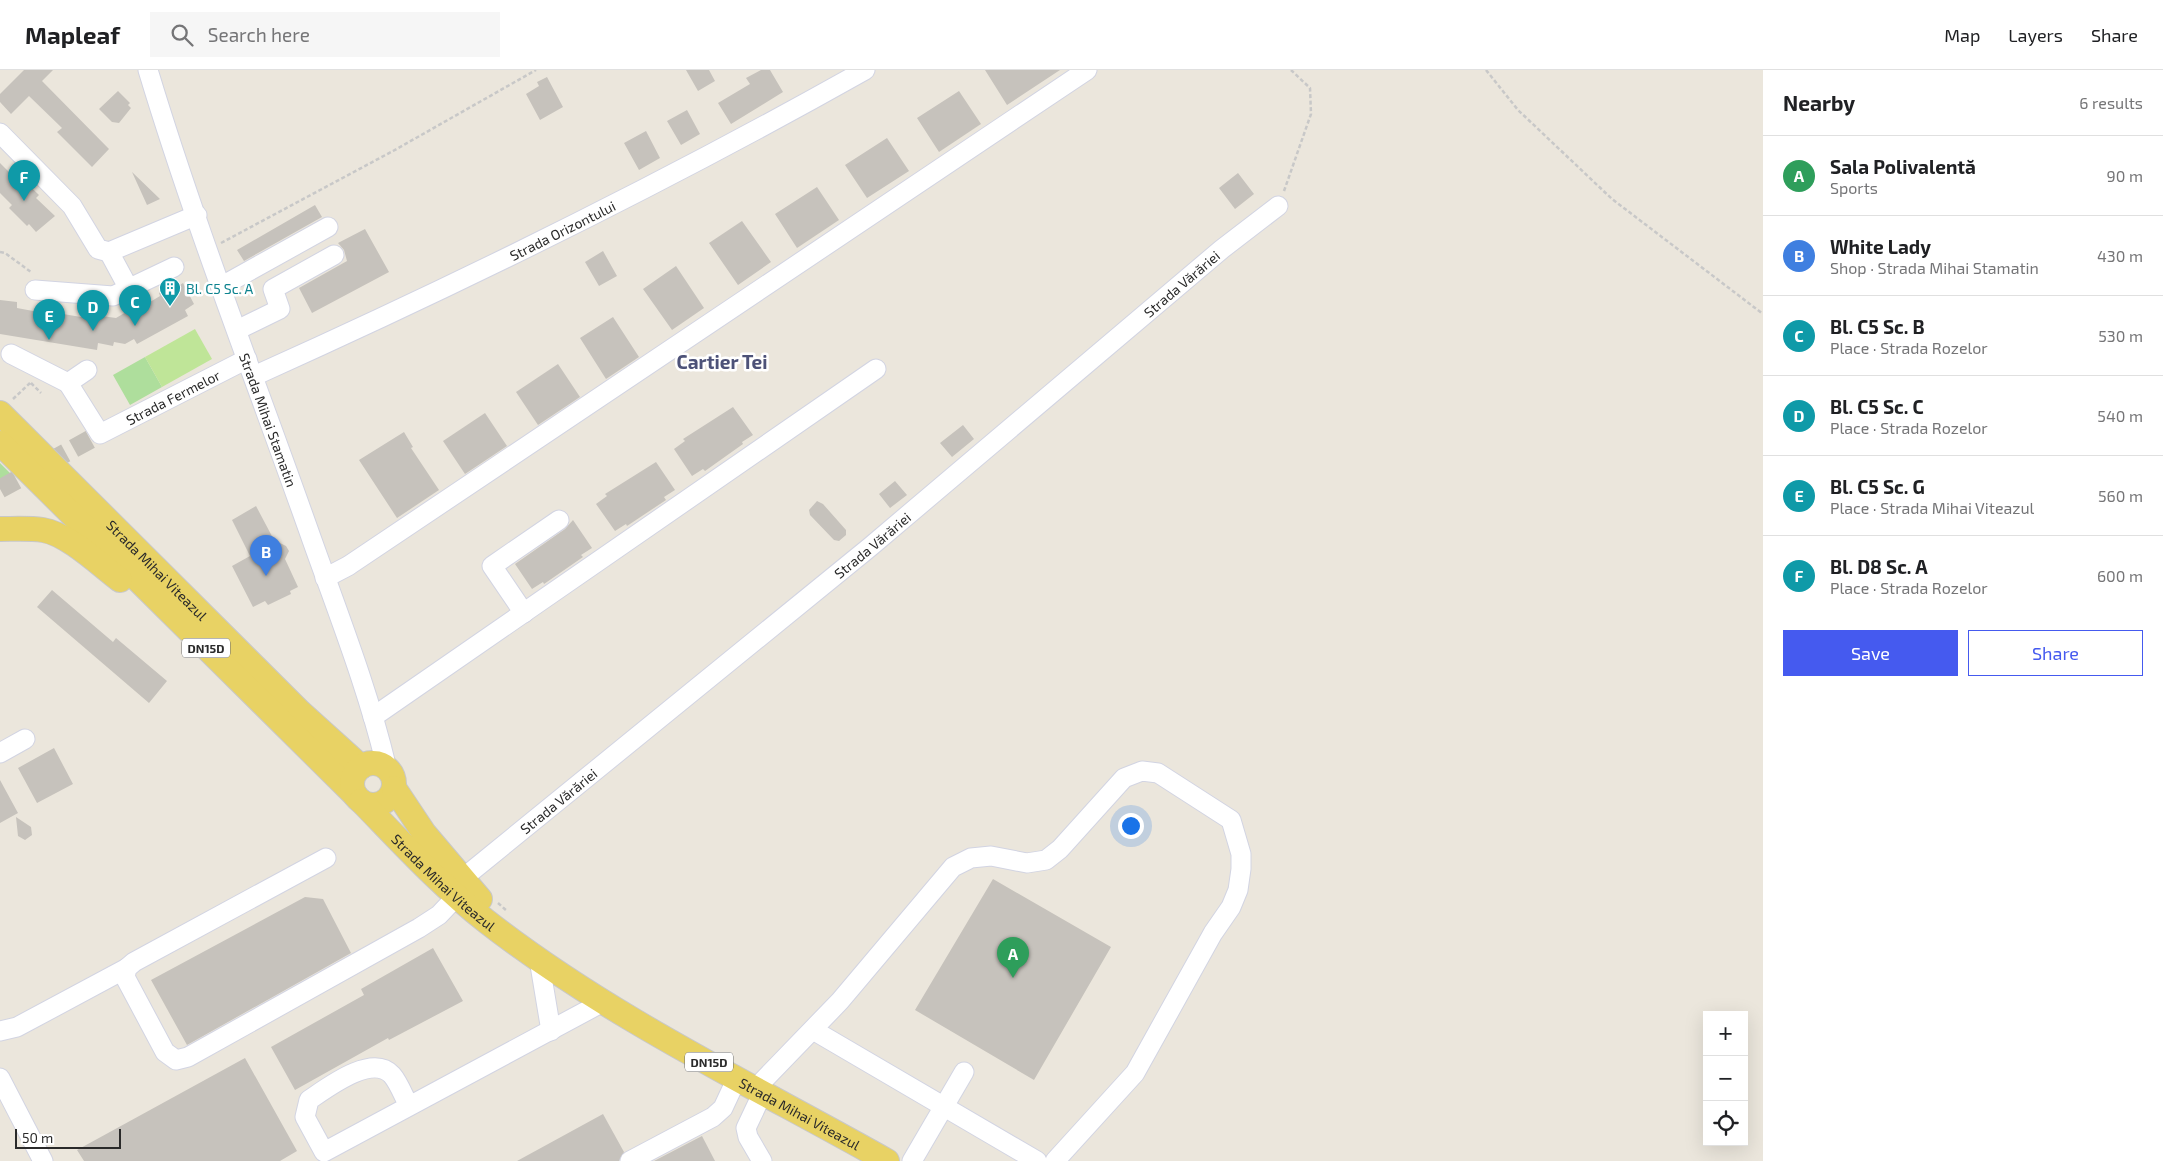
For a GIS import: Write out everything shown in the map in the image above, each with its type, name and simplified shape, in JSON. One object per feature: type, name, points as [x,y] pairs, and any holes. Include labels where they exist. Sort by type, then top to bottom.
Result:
[{"type":"main road","name":"Strada Mihai Viteazul","points":[[3,409],[300,712],[361,767]]},
{"type":"main road","name":"Strada Mihai Viteazul","points":[[0,443],[358,798],[537,957],[603,1002],[888,1161]]},
{"type":"main road","points":[[0,529],[44,530],[66,540],[183,624]]},
{"type":"main road","points":[[378,764],[391,779],[388,799],[384,803],[372,805],[358,798],[353,780],[361,767],[378,764]]},
{"type":"main road","name":"Strada Mihai Viteazul","points":[[391,779],[459,887]]},
{"type":"street","name":"Strada Mihai Stamatin","points":[[148,70],[250,368],[373,717],[391,779]]},
{"type":"street","name":"Strada Orizontului","points":[[250,368],[397,311],[706,158],[865,70]]},
{"type":"street","points":[[325,578],[348,566],[476,481],[730,308],[1087,70]]},
{"type":"street","points":[[0,133],[72,206],[98,248],[109,252],[129,289]]},
{"type":"street","name":"Strada Vărăriei","points":[[127,968],[125,977],[165,1052],[176,1060],[188,1057],[439,915],[459,887],[870,547],[1215,256],[1278,206]]},
{"type":"street","points":[[109,252],[197,215]]},
{"type":"street","points":[[222,286],[328,227]]},
{"type":"street","points":[[237,330],[280,309],[274,289],[334,255]]},
{"type":"street","points":[[33,281],[113,296],[174,267]]},
{"type":"street","points":[[11,354],[68,383],[87,370]]},
{"type":"street","name":"Strada Fermelor","points":[[68,383],[100,434],[250,368]]},
{"type":"street","points":[[373,717],[876,369]]},
{"type":"street","points":[[524,613],[492,566],[559,520]]},
{"type":"street","points":[[0,753],[26,739]]},
{"type":"street","points":[[630,1161],[712,1117],[752,1086],[840,1001],[953,867],[971,858],[991,856],[1027,863],[1046,860],[1060,848],[1124,778],[1142,771],[1158,773],[1231,820],[1241,854],[1238,890],[1231,907],[1213,933],[1135,1073],[1055,1161]]},
{"type":"street","points":[[0,1031],[17,1027],[326,858]]},
{"type":"street","points":[[537,957],[551,1031]]},
{"type":"street","points":[[409,1106],[392,1075],[380,1067],[369,1067],[332,1084],[309,1100],[305,1117],[324,1152],[603,1002]]},
{"type":"street","points":[[812,1030],[944,1106],[1030,1159]]},
{"type":"street","points":[[912,1161],[964,1072]]},
{"type":"street","points":[[0,1078],[43,1161]]},
{"type":"street","points":[[752,1086],[746,1128],[748,1138],[762,1161]]},
{"type":"path","points":[[209,250],[393,151],[536,70]]},
{"type":"path","points":[[1278,206],[1294,168],[1311,114],[1310,88],[1291,70]]},
{"type":"path","points":[[1486,70],[1518,110],[1612,199],[1763,314]]},
{"type":"path","points":[[0,252],[6,253],[33,281]]},
{"type":"path","points":[[3,409],[30,383]]},
{"type":"path","points":[[495,899],[513,918]]},
{"type":"green space","points":[[195,329],[212,359],[162,387],[145,357]]},
{"type":"green space","points":[[145,357],[162,387],[130,405],[113,375]]},
{"type":"green space","points":[[0,463],[12,475],[0,482]]},
{"type":"building","points":[[24,70],[53,70],[42,81],[109,149],[92,167],[57,132],[62,128],[29,96],[11,114],[0,102],[0,94]]},
{"type":"building","points":[[686,70],[709,70],[715,81],[698,91]]},
{"type":"building","points":[[761,70],[770,70],[783,92],[731,124],[718,103],[750,84],[746,78]]},
{"type":"building","points":[[985,70],[1060,70],[1007,105]]},
{"type":"building","points":[[547,77],[563,107],[540,120],[526,94],[539,86],[537,82]]},
{"type":"building","points":[[118,91],[130,103],[128,105],[131,108],[119,123],[112,122],[99,109]]},
{"type":"building","points":[[959,91],[981,124],[939,152],[917,118]]},
{"type":"building","points":[[687,110],[700,134],[681,145],[667,121]]},
{"type":"building","points":[[646,131],[660,158],[639,170],[624,143]]},
{"type":"building","points":[[887,138],[909,171],[867,198],[845,165]]},
{"type":"building","points":[[0,163],[9,172],[12,169],[39,195],[36,198],[55,216],[36,232],[9,208],[12,205],[0,193]]},
{"type":"building","points":[[132,172],[160,199],[147,205]]},
{"type":"building","points":[[1238,173],[1254,194],[1235,209],[1219,188]]},
{"type":"building","points":[[817,187],[839,220],[797,248],[775,214]]},
{"type":"building","points":[[315,205],[322,217],[244,261],[237,250]]},
{"type":"building","points":[[742,221],[771,262],[738,285],[709,243]]},
{"type":"building","points":[[365,229],[389,272],[312,313],[299,288],[347,261],[344,250],[338,243]]},
{"type":"building","points":[[603,251],[617,276],[599,286],[585,262]]},
{"type":"building","points":[[676,266],[704,308],[672,330],[643,289]]},
{"type":"building","points":[[183,283],[194,304],[185,310],[188,316],[137,344],[134,339],[125,344],[114,342],[113,346],[98,343],[97,350],[0,334],[0,300],[17,302],[17,308],[33,311],[47,312],[48,307],[64,309],[63,314],[87,318],[88,314],[116,318],[138,305],[140,308],[160,296],[159,293],[173,285],[175,288]]},
{"type":"building","points":[[613,317],[639,357],[606,379],[580,338]]},
{"type":"building","points":[[558,364],[580,397],[538,425],[516,392]]},
{"type":"building","points":[[733,407],[753,435],[705,471],[703,469],[692,476],[674,449],[685,441],[683,439]]},
{"type":"building","points":[[485,413],[507,446],[465,474],[443,441]]},
{"type":"building","points":[[963,425],[974,439],[952,457],[940,443]]},
{"type":"building","points":[[404,432],[413,447],[411,448],[439,490],[397,518],[359,460]]},
{"type":"building","points":[[656,462],[675,490],[664,497],[666,500],[627,526],[626,524],[615,531],[596,504],[607,496],[605,494]]},
{"type":"building","points":[[895,481],[907,495],[890,508],[879,494]]},
{"type":"building","points":[[817,501],[823,504],[846,530],[846,535],[839,541],[834,540],[810,515],[809,510]]},
{"type":"building","points":[[256,506],[274,540],[286,546],[289,551],[285,559],[298,587],[290,591],[291,594],[268,605],[265,601],[253,607],[232,566],[250,556],[232,520]]},
{"type":"building","points":[[573,520],[592,548],[581,555],[583,557],[544,584],[543,582],[532,589],[515,564],[565,529]]},
{"type":"building","points":[[52,590],[113,642],[116,638],[167,681],[149,703],[37,607]]},
{"type":"building","points":[[54,748],[73,784],[37,803],[18,768]]},
{"type":"building","points":[[0,780],[18,813],[0,823]]},
{"type":"building","points":[[16,817],[31,827],[32,835],[25,840],[18,836]]},
{"type":"building","points":[[993,879],[1111,947],[1034,1080],[915,1010]]},
{"type":"building","points":[[305,897],[323,899],[351,953],[187,1045],[151,980]]},
{"type":"building","points":[[433,948],[463,1001],[389,1040],[388,1038],[295,1090],[271,1047],[364,995],[361,989]]},
{"type":"building","points":[[245,1058],[297,1151],[280,1161],[84,1161],[77,1150]]},
{"type":"building","points":[[603,1114],[624,1152],[619,1161],[517,1161]]},
{"type":"building","points":[[702,1136],[715,1161],[654,1161]]},
{"type":"tunnel","points":[[0,489],[100,434]]},
{"type":"place","name":"Bl. D8 Sc. A","points":[[24,201]]},
{"type":"place","name":"Bl. C5 Sc. A","points":[[170,307]]},
{"type":"place","name":"Bl. C5 Sc. B","points":[[135,326]]},
{"type":"place","name":"Bl. C5 Sc. C","points":[[93,331]]},
{"type":"place","name":"Bl. C5 Sc. G","points":[[49,340]]},
{"type":"place","name":"White Lady","points":[[266,576]]},
{"type":"place","name":"Sala Polivalentă","points":[[1013,978]]},
{"type":"district","name":"Cartier Tei","points":[[722,361]]}]
